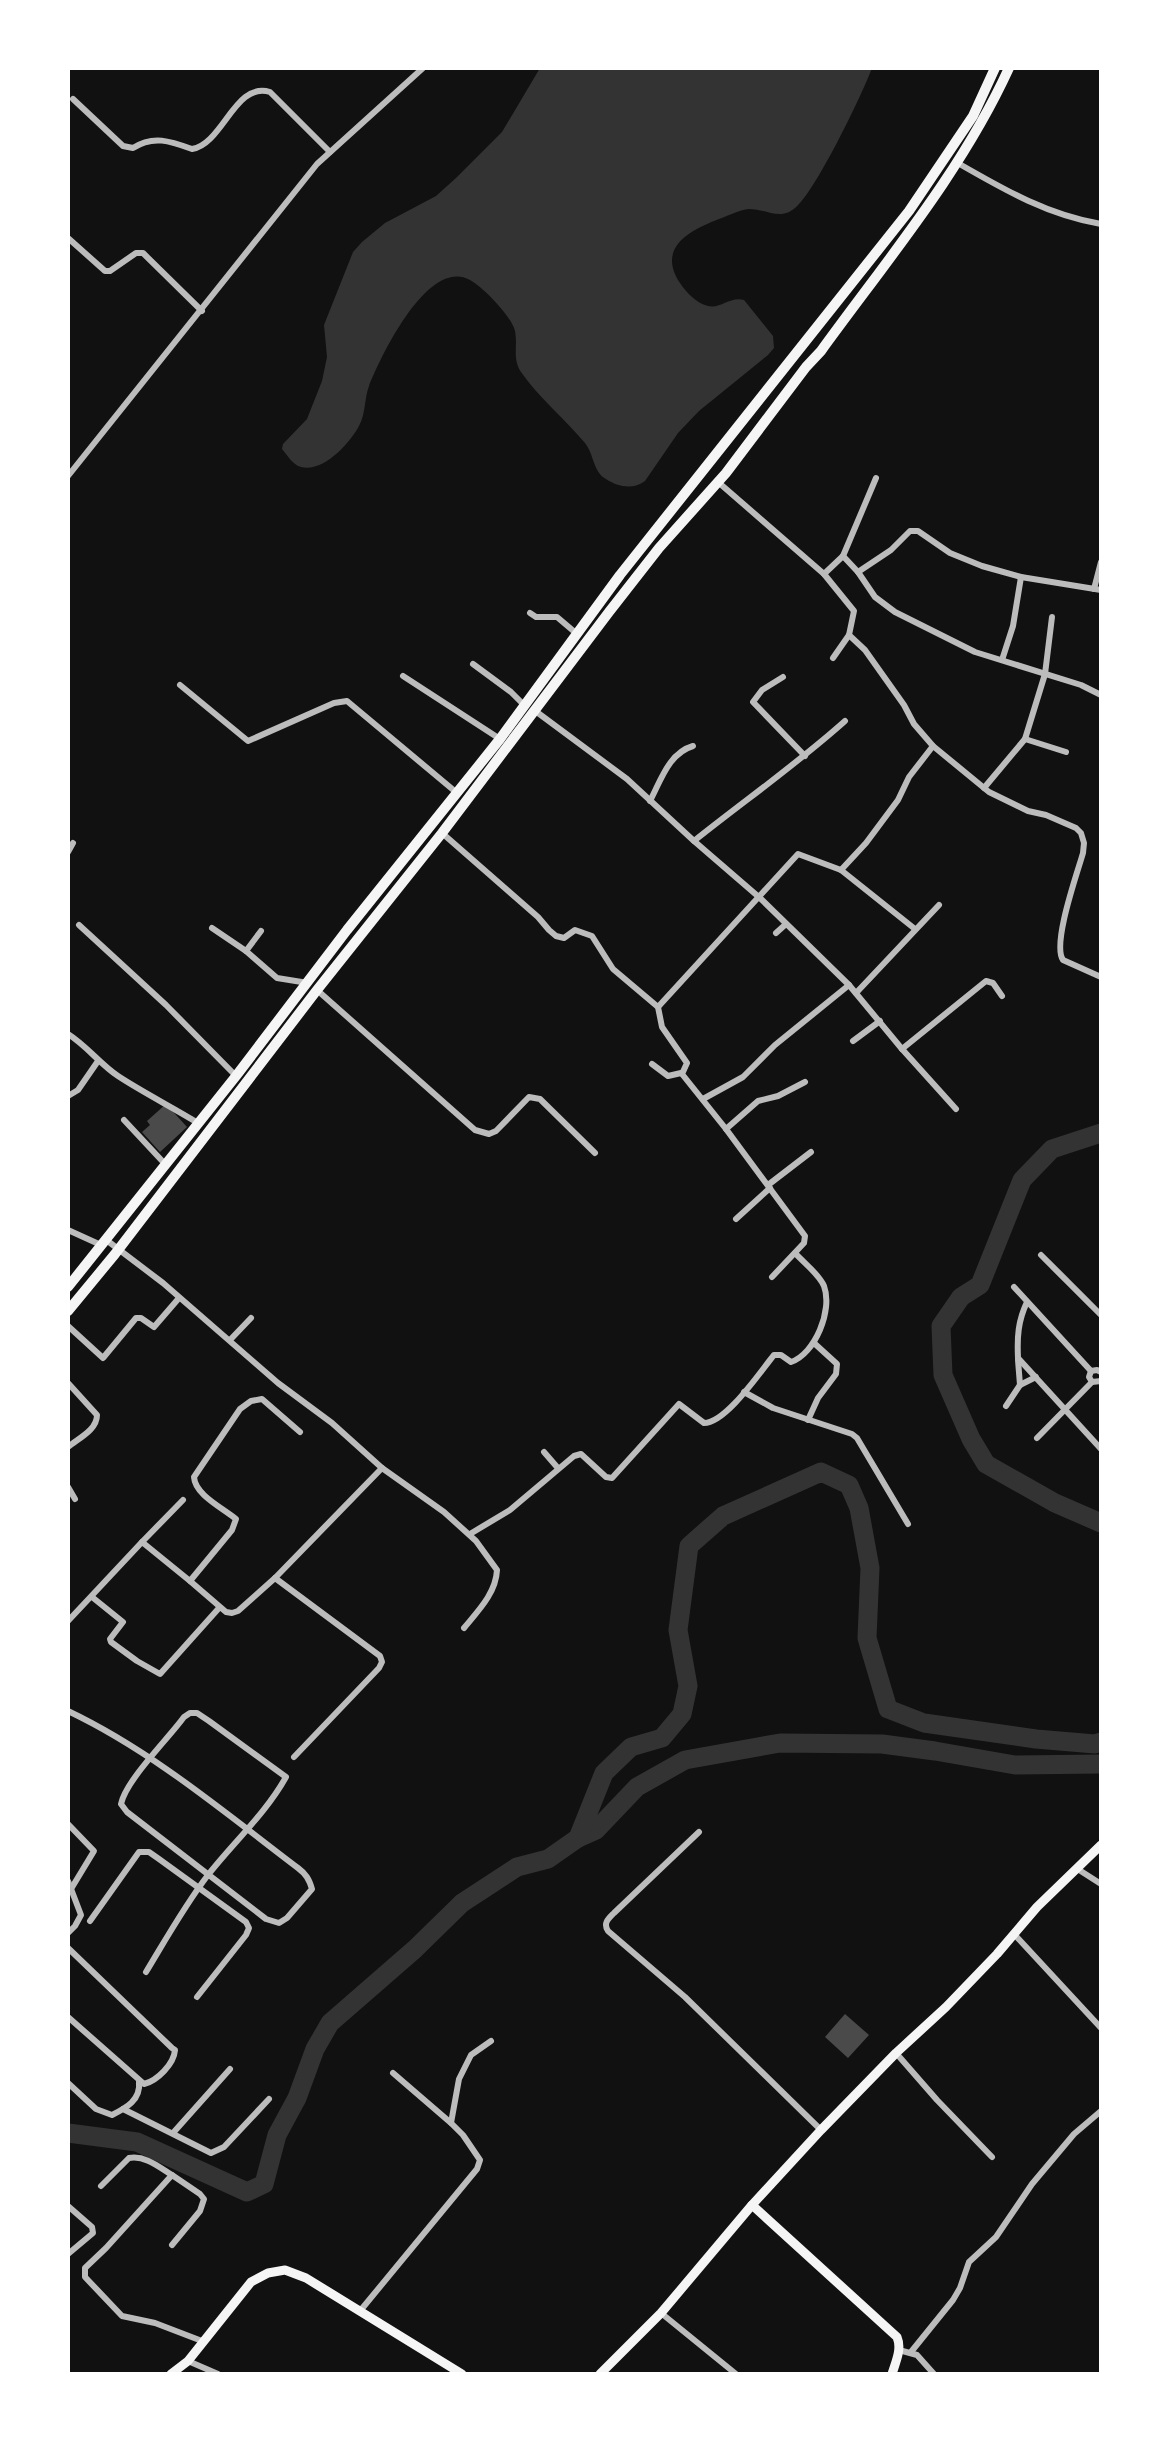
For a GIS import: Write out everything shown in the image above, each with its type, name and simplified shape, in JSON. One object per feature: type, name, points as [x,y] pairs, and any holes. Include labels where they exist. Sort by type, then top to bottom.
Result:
[{"type":"highway","points":[[68,1287],[236,1076],[442,832],[598,604],[909,211],[973,116],[995,68]]},
{"type":"highway","points":[[68,1311],[119,1249],[313,987],[347,930],[500,739],[529,708],[659,548],[718,482],[821,351],[915,222],[984,120],[1009,68]]},
{"type":"highway","points":[[598,604],[608,612]]},
{"type":"main road","points":[[600,2374],[661,2313],[752,2205],[821,2130],[896,2053],[946,2007],[1076,1868],[1101,1845]]},
{"type":"main road","points":[[752,2205],[897,2337],[900,2344],[892,2374]]},
{"type":"main road","points":[[171,2374],[188,2361],[251,2282],[268,2273],[285,2270],[306,2278],[462,2374]]},
{"type":"street","points":[[68,476],[330,152],[423,68]]},
{"type":"street","points":[[73,99],[123,146],[133,148],[145,140],[166,140],[192,149],[208,142],[226,117],[253,90],[262,89],[270,92],[330,152]]},
{"type":"street","points":[[956,162],[1003,190],[1037,206],[1068,217],[1101,224]]},
{"type":"street","points":[[68,238],[105,271],[110,271],[136,253],[143,253],[202,311]]},
{"type":"street","points":[[824,574],[843,556],[877,478]]},
{"type":"street","points":[[718,482],[824,574],[854,611],[849,635],[833,658]]},
{"type":"street","points":[[858,572],[891,550],[910,531],[918,531],[940,548],[962,559],[1021,577],[1098,590],[1101,562]]},
{"type":"street","points":[[843,556],[883,605],[944,638],[987,657],[1081,685],[1101,695]]},
{"type":"street","points":[[1002,660],[1013,626],[1021,577]]},
{"type":"street","points":[[530,613],[536,617],[557,617],[577,634]]},
{"type":"street","points":[[984,788],[1025,738],[1045,674],[1052,617]]},
{"type":"street","points":[[849,635],[865,650],[919,730],[933,746],[984,788],[1028,811],[1068,823],[1081,833],[1083,853],[1060,940],[1060,955],[1063,960],[1101,977]]},
{"type":"street","points":[[473,664],[627,779],[760,898],[849,985],[956,1109]]},
{"type":"street","points":[[403,676],[500,739]]},
{"type":"street","points":[[783,677],[762,690],[753,702],[806,756]]},
{"type":"street","points":[[180,685],[248,741],[334,703],[347,701],[457,793]]},
{"type":"street","points":[[694,841],[806,756],[845,721]]},
{"type":"street","points":[[1025,738],[1066,752]]},
{"type":"street","points":[[650,801],[675,756],[682,749],[693,746]]},
{"type":"street","points":[[841,870],[866,843],[898,800],[909,777],[933,746]]},
{"type":"street","points":[[442,832],[556,936],[564,937],[575,930],[592,936],[613,969],[657,1007],[662,1027],[687,1063],[681,1073],[668,1076],[652,1064]]},
{"type":"street","points":[[68,852],[73,843]]},
{"type":"street","points":[[657,1007],[798,854],[841,870],[915,929]]},
{"type":"street","points":[[856,993],[939,905]]},
{"type":"street","points":[[776,933],[786,924]]},
{"type":"street","points":[[79,925],[166,1005],[236,1076]]},
{"type":"street","points":[[212,928],[246,951],[277,978],[313,987],[475,1130],[489,1135],[530,1097],[534,1097],[540,1099],[595,1153]]},
{"type":"street","points":[[246,951],[261,931]]},
{"type":"street","points":[[902,1049],[986,981],[993,983],[1002,996]]},
{"type":"street","points":[[703,1099],[743,1077],[775,1045],[849,985]]},
{"type":"street","points":[[853,1041],[880,1021]]},
{"type":"street","points":[[68,1034],[116,1075],[198,1124]]},
{"type":"street","points":[[68,1096],[78,1090],[98,1060]]},
{"type":"street","points":[[681,1073],[805,1236],[804,1242],[772,1277]]},
{"type":"street","points":[[726,1129],[758,1101],[778,1096],[804,1082]]},
{"type":"street","points":[[124,1120],[165,1164]]},
{"type":"street","points":[[736,1219],[769,1186],[811,1152]]},
{"type":"street","points":[[68,1230],[119,1249],[278,1383],[332,1423],[382,1468],[470,1534],[497,1570],[497,1581],[464,1628]]},
{"type":"street","points":[[470,1534],[510,1510],[574,1456],[582,1454],[606,1477],[612,1478],[679,1404],[704,1423],[716,1421],[744,1392],[774,1354],[794,1361],[814,1343],[822,1321],[825,1290],[820,1279],[795,1253]]},
{"type":"street","points":[[1041,1255],[1101,1315]]},
{"type":"street","points":[[1014,1287],[1091,1371],[1101,1371]]},
{"type":"street","points":[[68,1326],[105,1357],[136,1318],[141,1318],[154,1327],[179,1298]]},
{"type":"street","points":[[1020,1385],[1017,1338],[1020,1316],[1027,1302]]},
{"type":"street","points":[[230,1340],[251,1318]]},
{"type":"street","points":[[808,1420],[818,1398],[837,1371],[837,1364],[814,1343]]},
{"type":"street","points":[[1018,1358],[1101,1449]]},
{"type":"street","points":[[1091,1371],[1089,1377],[1092,1382]]},
{"type":"street","points":[[1006,1406],[1020,1385],[1036,1377]]},
{"type":"street","points":[[1037,1438],[1092,1382],[1101,1382]]},
{"type":"street","points":[[68,1383],[98,1419],[94,1427],[68,1447]]},
{"type":"street","points":[[744,1392],[773,1408],[857,1438],[908,1524]]},
{"type":"street","points":[[190,1581],[235,1526],[236,1520],[194,1484],[194,1477],[240,1409],[251,1401],[262,1399],[300,1432]]},
{"type":"street","points":[[544,1452],[558,1467]]},
{"type":"street","points":[[142,1542],[219,1608],[232,1614],[239,1611],[275,1578],[382,1468]]},
{"type":"street","points":[[68,1487],[75,1499]]},
{"type":"street","points":[[68,1621],[183,1500]]},
{"type":"street","points":[[275,1578],[380,1656],[382,1662],[294,1758]]},
{"type":"street","points":[[92,1597],[123,1622],[110,1639],[111,1642],[160,1674],[219,1608]]},
{"type":"street","points":[[68,1711],[152,1758],[247,1829],[309,1878],[312,1889],[287,1918],[279,1923],[267,1919],[209,1873],[127,1812],[121,1804],[128,1786],[152,1758],[184,1717],[194,1713],[286,1777],[247,1829],[209,1873],[146,1972]]},
{"type":"street","points":[[68,1824],[94,1851],[70,1885],[81,1915],[68,1933]]},
{"type":"street","points":[[699,1832],[606,1921],[606,1927],[685,1997],[821,2130]]},
{"type":"street","points":[[90,1921],[139,1852],[149,1852],[246,1922],[249,1928],[197,1997]]},
{"type":"street","points":[[1076,1868],[1101,1884]]},
{"type":"street","points":[[1014,1934],[1101,2028]]},
{"type":"street","points":[[68,1948],[175,2050],[173,2059],[152,2082],[144,2084],[68,2017]]},
{"type":"street","points":[[451,2123],[459,2079],[471,2055],[491,2041]]},
{"type":"street","points":[[896,2053],[992,2157]]},
{"type":"street","points":[[173,2133],[230,2069]]},
{"type":"street","points":[[360,2311],[477,2169],[480,2160],[451,2123],[393,2073]]},
{"type":"street","points":[[68,2083],[100,2112],[112,2115],[129,2106],[139,2094],[139,2082]]},
{"type":"street","points":[[123,2109],[207,2152],[215,2153],[224,2147],[269,2099]]},
{"type":"street","points":[[911,2352],[953,2300],[969,2262],[996,2237],[1032,2184],[1074,2134],[1101,2111]]},
{"type":"street","points":[[101,2186],[129,2158],[135,2157],[146,2159],[200,2194],[204,2199],[200,2211],[172,2245]]},
{"type":"street","points":[[172,2175],[85,2268],[84,2273],[122,2316],[155,2323],[202,2342]]},
{"type":"street","points":[[68,2206],[92,2227],[93,2233],[68,2254]]},
{"type":"street","points":[[661,2313],[736,2374]]},
{"type":"street","points":[[899,2350],[917,2355],[934,2374]]},
{"type":"street","points":[[188,2361],[218,2374]]},
{"type":"shaded area","points":[[540,68],[872,68],[826,164],[795,208],[784,214],[755,209],[737,212],[708,223],[688,235],[674,250],[674,270],[688,293],[708,306],[744,300],[773,336],[774,348],[699,411],[678,433],[645,481],[636,486],[620,486],[602,476],[585,443],[521,372],[516,357],[515,331],[503,311],[476,284],[454,277],[438,283],[423,296],[395,333],[369,386],[361,421],[355,433],[335,455],[318,466],[309,468],[295,464],[282,449],[283,444],[307,419],[322,381],[327,357],[324,325],[353,252],[385,223],[436,196],[456,178],[502,132]]},
{"type":"building","points":[[166,1104],[187,1127],[160,1152],[142,1132],[150,1125],[147,1121]]},
{"type":"building","points":[[845,2014],[869,2035],[848,2058],[825,2037]]},
{"type":"waterway","points":[[1101,1133],[1052,1149],[1022,1180],[980,1285],[961,1297],[941,1326],[943,1375],[971,1439],[986,1464],[1055,1503],[1101,1523]]},
{"type":"waterway","points":[[68,2133],[137,2142],[247,2192],[264,2184],[277,2135],[297,2098],[315,2049],[330,2023],[415,1949],[462,1903],[517,1867],[548,1859],[578,1838],[604,1773],[631,1747],[662,1738],[682,1714],[688,1686],[678,1630],[689,1546],[723,1516],[821,1472],[849,1485],[859,1508],[870,1568],[867,1638],[888,1709],[924,1723],[1036,1739],[1095,1744],[1101,1742]]},
{"type":"waterway","points":[[578,1838],[596,1830],[637,1787],[685,1760],[780,1743],[882,1744],[1015,1765],[1101,1764]]}]
